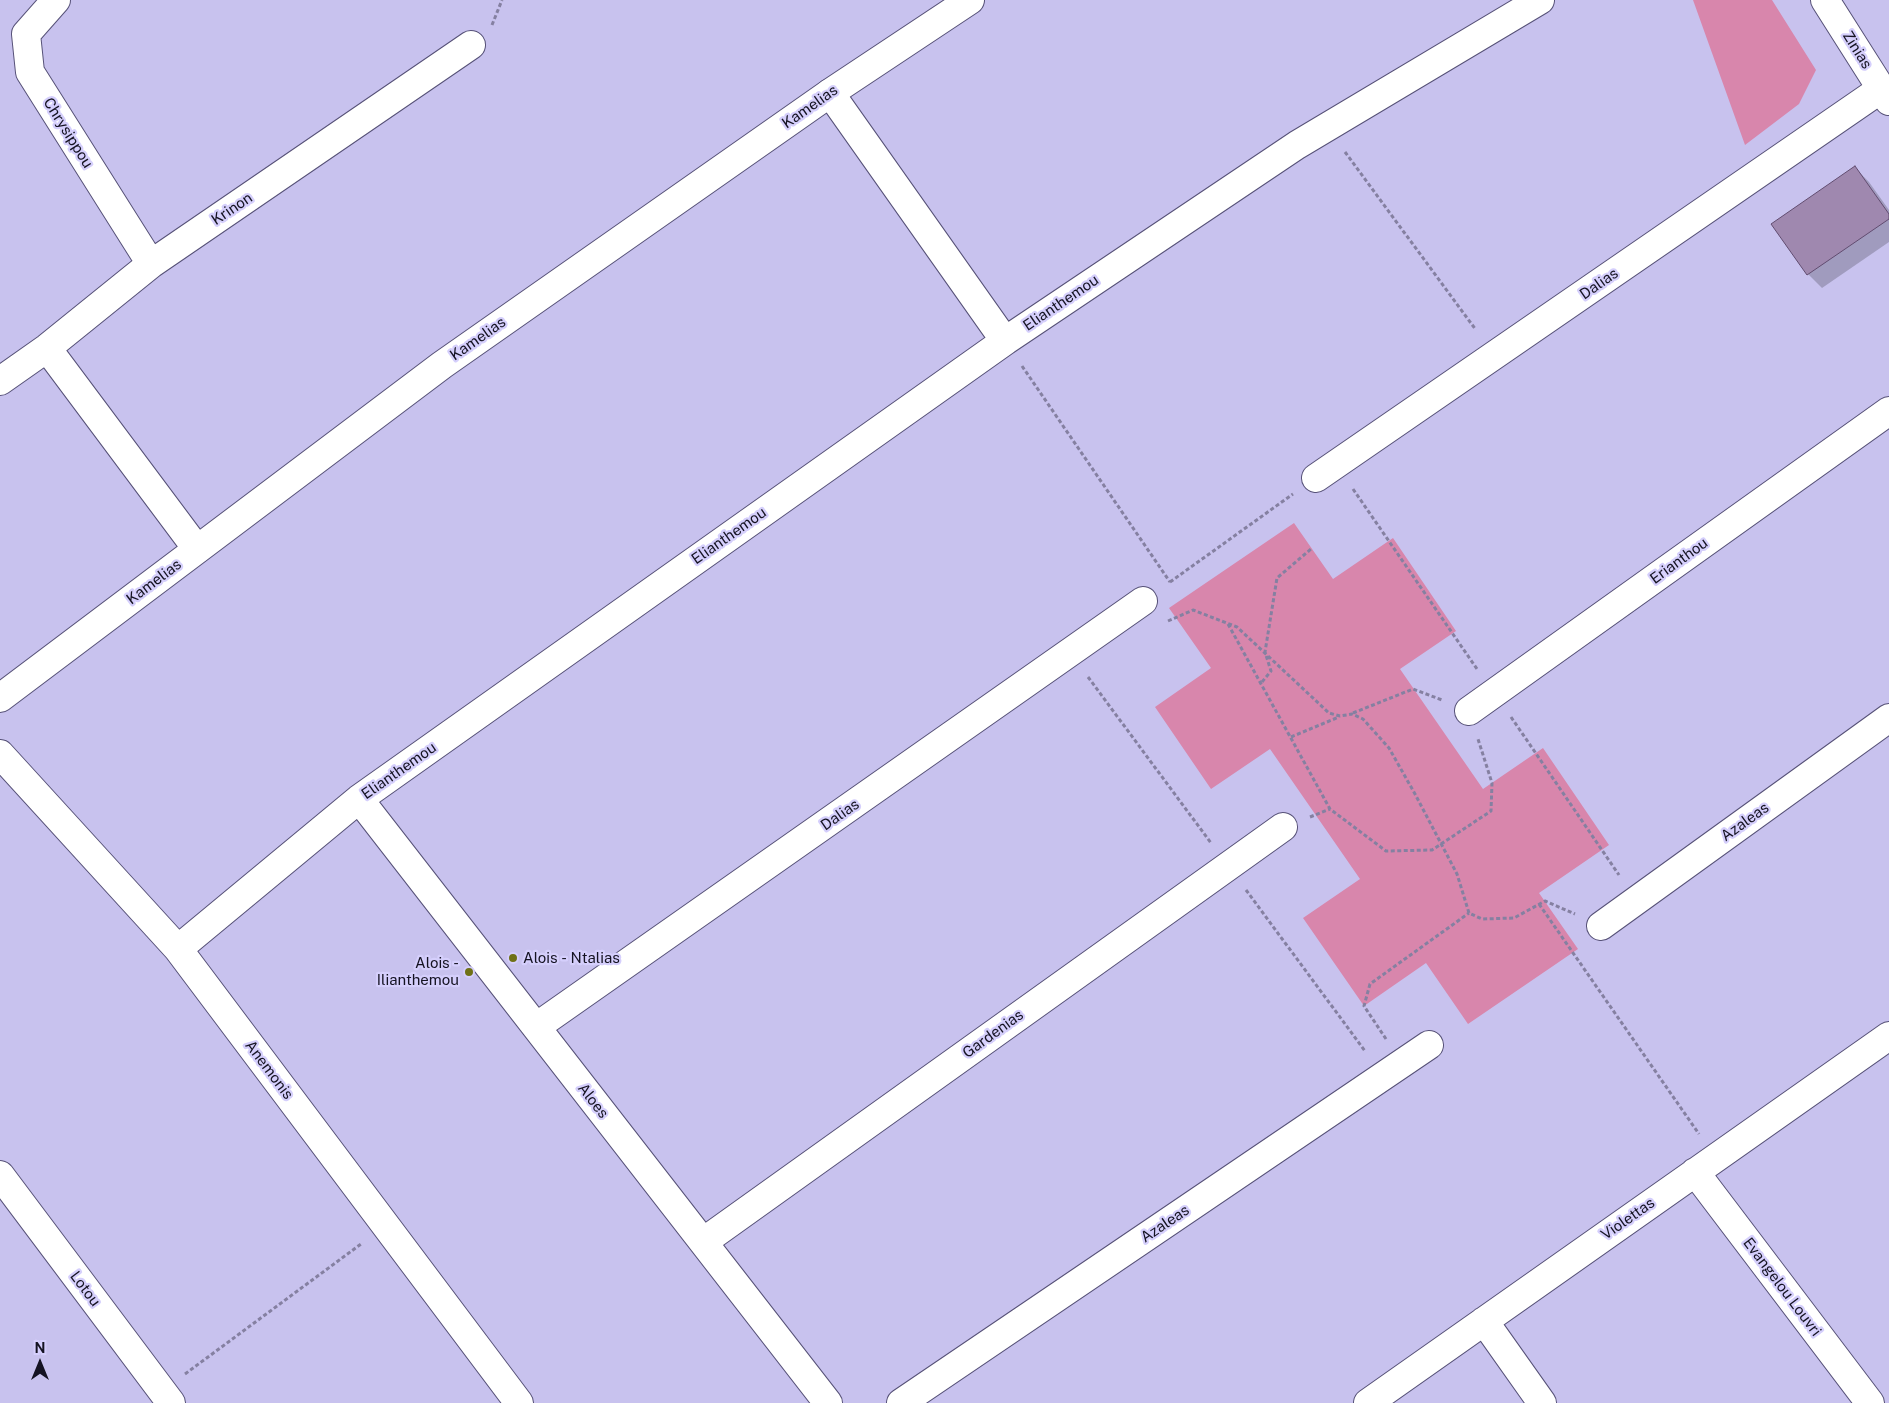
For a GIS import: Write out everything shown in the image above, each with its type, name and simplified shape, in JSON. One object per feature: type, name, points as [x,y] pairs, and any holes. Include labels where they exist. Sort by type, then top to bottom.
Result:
[{"type":"street","name":"Chrysippou","points":[[56,0],[26,34],[30,72],[151,264]]},
{"type":"street","name":"Elianthemou","points":[[178,949],[359,800],[1005,341],[1297,145],[1540,0]]},
{"type":"street","name":"Zinias","points":[[1825,0],[1885,95]]},
{"type":"street","name":"Kamelias","points":[[0,698],[442,365],[830,92],[964,2]]},
{"type":"street","name":"Krinon","points":[[0,381],[47,348],[151,264],[471,45]]},
{"type":"street","points":[[830,92],[1005,341]]},
{"type":"street","name":"Dalias","points":[[1316,478],[1494,356],[1885,95]]},
{"type":"street","points":[[47,348],[197,549]]},
{"type":"street","name":"Erianthou","points":[[1469,710],[1889,411]]},
{"type":"street","name":"Dalias","points":[[536,1028],[1147,599]]},
{"type":"street","name":"Azaleas","points":[[1601,926],[1889,718]]},
{"type":"street","name":"Anemonis","points":[[0,754],[178,949],[519,1403]]},
{"type":"street","name":"Aloes","points":[[359,800],[828,1403]]},
{"type":"street","name":"Gardenias","points":[[703,1242],[1283,827]]},
{"type":"street","name":"Violettas","points":[[1368,1403],[1889,1036]]},
{"type":"street","name":"Azaleas","points":[[901,1403],[1429,1044]]},
{"type":"street","name":"Evangelou Louvri","points":[[1705,1165],[1870,1403]]},
{"type":"street","name":"Lotou","points":[[0,1175],[166,1397]]},
{"type":"street","points":[[1484,1321],[1542,1403]]},
{"type":"path","points":[[1327,127],[1494,356]]},
{"type":"path","points":[[1005,341],[1170,582]]},
{"type":"path","points":[[1316,478],[1147,599],[1166,621],[1193,610],[1237,627],[1329,713],[1340,716]]},
{"type":"path","points":[[1261,682],[1271,671],[1264,652],[1277,578],[1311,548]]},
{"type":"path","points":[[1228,624],[1330,809],[1363,835],[1386,851],[1432,850],[1491,811],[1492,784],[1469,710],[1413,689],[1352,714],[1340,716],[1291,737]]},
{"type":"path","points":[[1352,714],[1363,718],[1389,748],[1457,874],[1469,914]]},
{"type":"path","points":[[1469,914],[1482,919],[1514,918],[1545,901],[1601,926]]},
{"type":"path","points":[[1539,904],[1705,1165]]},
{"type":"path","points":[[1402,1064],[1364,1006],[1370,984],[1469,914]]},
{"type":"path","points":[[166,1397],[386,1226]]},
{"type":"shaded area","points":[[1693,0],[1772,0],[1816,70],[1799,104],[1745,145]]},
{"type":"shaded area","points":[[1294,523],[1333,579],[1393,538],[1456,631],[1400,669],[1483,789],[1543,748],[1609,845],[1539,893],[1578,949],[1468,1024],[1426,963],[1364,1006],[1303,918],[1360,879],[1270,749],[1211,789],[1155,707],[1211,668],[1169,608]]},
{"type":"building","points":[[1855,166],[1889,214],[1889,219],[1807,275],[1771,224]]},
{"type":"place","name":"Alois - Ntalias","points":[[513,958]]},
{"type":"place","name":"Alois - Ilianthemou","points":[[469,972]]}]
